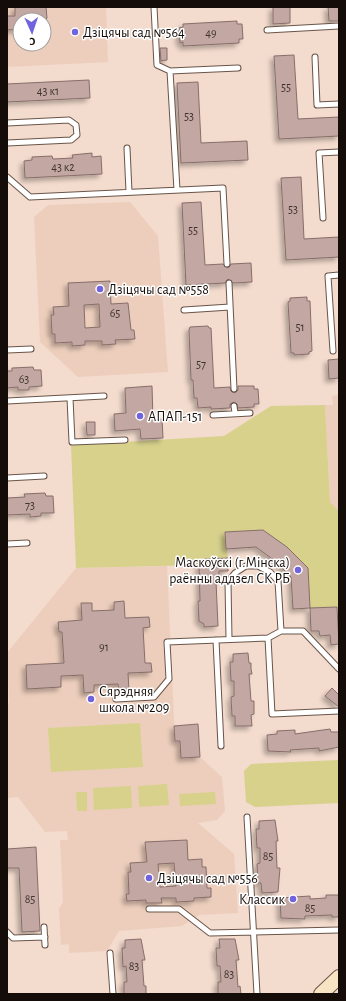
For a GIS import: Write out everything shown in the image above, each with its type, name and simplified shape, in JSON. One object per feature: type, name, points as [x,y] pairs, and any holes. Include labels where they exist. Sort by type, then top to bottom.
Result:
[{"type":"main road","points":[[321,994],[339,977]]},
{"type":"lane","points":[[154,7],[157,65],[170,71],[238,68]]},
{"type":"lane","points":[[267,30],[339,26]]},
{"type":"lane","points":[[315,57],[317,105],[339,104]]},
{"type":"lane","points":[[170,71],[177,190]]},
{"type":"lane","points":[[7,123],[69,120],[76,124],[77,135],[71,140],[7,143]]},
{"type":"lane","points":[[127,148],[129,192]]},
{"type":"lane","points":[[323,218],[319,153],[339,152]]},
{"type":"lane","points":[[7,177],[30,197],[223,188],[228,264]]},
{"type":"lane","points":[[333,351],[328,276],[339,275]]},
{"type":"lane","points":[[228,283],[234,389]]},
{"type":"lane","points":[[184,310],[230,307]]},
{"type":"lane","points":[[7,350],[31,349]]},
{"type":"lane","points":[[7,401],[104,396]]},
{"type":"lane","points":[[70,398],[72,442],[125,440]]},
{"type":"lane","points":[[234,406],[235,414]]},
{"type":"lane","points":[[213,415],[250,413]]},
{"type":"lane","points":[[7,478],[44,476]]},
{"type":"lane","points":[[7,544],[28,543]]},
{"type":"lane","points":[[229,639],[228,582],[235,573],[246,566],[258,566],[270,572],[278,581],[281,632]]},
{"type":"lane","points":[[116,699],[154,697],[168,679],[167,642],[268,638],[281,632],[302,631],[339,669]]},
{"type":"lane","points":[[268,638],[272,714],[339,711]]},
{"type":"lane","points":[[216,640],[221,746]]},
{"type":"lane","points":[[247,817],[257,994]]},
{"type":"lane","points":[[149,909],[179,909],[210,933],[339,930]]},
{"type":"lane","points":[[44,927],[45,945]]},
{"type":"lane","points":[[7,932],[14,938],[45,937]]},
{"type":"lane","points":[[110,953],[113,994]]},
{"type":"shaded area","name":"Дзіцячы сад №564","points":[[7,7],[106,7],[108,62],[7,67]]},
{"type":"shaded area","name":"Дзіцячы сад №558","points":[[130,202],[158,236],[168,372],[78,377],[40,342],[34,217],[48,205]]},
{"type":"shaded area","points":[[339,395],[339,512],[330,502],[325,405],[333,405],[332,396]]},
{"type":"shaded area","points":[[325,405],[330,502],[339,511],[339,612],[337,607],[310,608],[308,568],[287,548],[263,530],[225,532],[228,558],[204,559],[201,565],[76,568],[71,445],[224,436],[271,406]]},
{"type":"shaded area","name":"Сярэдняя школа №209","points":[[167,566],[175,741],[180,741],[181,758],[200,757],[222,777],[225,811],[217,820],[198,823],[234,854],[238,913],[199,915],[182,926],[119,931],[107,951],[69,953],[69,944],[61,945],[59,909],[63,902],[60,840],[68,840],[67,831],[45,832],[18,797],[7,798],[7,706],[9,702],[7,653],[76,568]]},
{"type":"shaded area","points":[[140,723],[143,767],[51,772],[48,728]]},
{"type":"shaded area","points":[[339,760],[339,803],[255,807],[246,802],[244,771],[251,764]]},
{"type":"shaded area","points":[[167,784],[169,805],[139,807],[138,786]]},
{"type":"shaded area","points":[[131,786],[132,808],[94,810],[93,788]]},
{"type":"shaded area","points":[[76,792],[87,792],[87,811],[77,811]]},
{"type":"shaded area","points":[[215,792],[216,804],[180,806],[179,794]]},
{"type":"building","points":[[15,7],[46,7],[46,12],[15,12]]},
{"type":"building","points":[[273,7],[290,7],[290,23],[273,24]]},
{"type":"building","points":[[328,7],[339,7],[339,21],[329,21]]},
{"type":"building","points":[[7,16],[12,16],[12,30],[7,30]]},
{"type":"building","points":[[237,21],[237,24],[242,24],[243,39],[239,39],[239,43],[183,46],[183,42],[180,43],[179,28],[183,27],[183,24]]},
{"type":"building","points":[[160,48],[167,48],[167,60],[161,61]]},
{"type":"building","points":[[294,55],[298,119],[339,117],[339,136],[279,139],[274,56]]},
{"type":"building","points":[[89,80],[90,98],[7,102],[7,84]]},
{"type":"building","points":[[198,82],[201,143],[247,141],[248,160],[181,163],[177,83]]},
{"type":"building","points":[[92,153],[92,157],[101,156],[102,174],[25,178],[24,161],[32,160],[32,157],[52,156],[53,159],[73,158],[72,155]]},
{"type":"building","points":[[301,177],[304,239],[339,237],[339,257],[286,260],[281,178]]},
{"type":"building","points":[[201,202],[205,265],[223,264],[228,268],[231,264],[251,263],[252,282],[233,283],[228,279],[225,283],[186,285],[182,203]]},
{"type":"building","points":[[110,281],[111,304],[128,303],[131,330],[134,330],[135,339],[115,340],[116,344],[102,345],[102,341],[85,341],[85,345],[72,346],[72,342],[55,343],[55,334],[52,334],[51,315],[54,315],[53,307],[69,306],[68,283]],"holes":[[[99,304],[100,327],[85,328],[84,305]]]},
{"type":"building","points":[[307,297],[307,301],[310,301],[312,351],[309,352],[309,354],[294,355],[294,353],[291,353],[288,302],[290,301],[290,298]]},
{"type":"building","points":[[208,326],[211,328],[214,388],[230,387],[231,391],[235,393],[238,390],[238,386],[254,386],[254,389],[258,389],[259,404],[254,404],[254,407],[238,408],[237,404],[234,402],[230,404],[230,408],[198,408],[197,398],[194,398],[193,380],[191,380],[189,330],[190,327]]},
{"type":"building","points":[[339,359],[339,378],[329,379],[328,360]]},
{"type":"building","points":[[33,367],[34,370],[41,370],[42,386],[29,387],[29,390],[18,390],[18,387],[7,388],[7,371],[12,371],[12,368]]},
{"type":"building","points":[[152,386],[153,420],[162,419],[163,438],[141,439],[140,429],[115,431],[114,414],[126,413],[125,388]]},
{"type":"building","points":[[86,422],[95,422],[95,435],[87,435]]},
{"type":"building","points":[[45,493],[46,496],[53,496],[54,513],[41,513],[41,516],[30,517],[30,514],[7,515],[7,498],[25,497],[24,494]]},
{"type":"building","points":[[263,530],[287,547],[308,568],[310,608],[293,609],[291,577],[275,561],[256,547],[226,549],[225,532]]},
{"type":"building","points":[[228,558],[228,571],[219,571],[219,581],[216,581],[218,626],[204,627],[204,624],[199,621],[199,565],[204,562],[204,559]]},
{"type":"building","points":[[124,601],[125,618],[149,617],[150,627],[143,628],[145,663],[151,663],[152,672],[128,673],[129,691],[119,691],[118,684],[94,685],[94,692],[84,693],[83,675],[61,676],[61,687],[27,689],[26,665],[64,663],[62,632],[59,632],[58,622],[82,620],[81,603],[92,603],[92,611],[114,610],[114,602]]},
{"type":"building","points":[[337,607],[339,644],[331,645],[330,635],[320,636],[319,631],[311,631],[310,608]]},
{"type":"building","points":[[248,653],[252,674],[249,674],[251,701],[254,701],[254,714],[251,715],[252,726],[235,726],[235,716],[232,716],[231,697],[234,696],[234,681],[231,681],[230,662],[233,662],[233,654]]},
{"type":"building","points":[[332,688],[339,695],[339,707],[325,696]]},
{"type":"building","points":[[198,724],[200,757],[181,758],[180,741],[175,741],[174,726]]},
{"type":"building","points":[[330,729],[331,732],[339,732],[339,747],[319,751],[319,748],[290,750],[291,752],[268,751],[267,735],[277,734],[277,731],[295,730],[295,734]]},
{"type":"building","points":[[275,820],[278,841],[276,841],[277,868],[280,868],[278,892],[262,893],[261,883],[258,883],[257,864],[260,863],[260,848],[257,848],[256,829],[259,829],[259,821]]},
{"type":"building","points":[[187,840],[188,860],[202,859],[202,867],[206,867],[207,888],[211,888],[211,897],[194,898],[194,901],[176,902],[176,898],[161,898],[162,903],[146,903],[146,900],[127,901],[126,894],[129,894],[128,872],[131,872],[130,863],[147,862],[145,842]],"holes":[[[174,863],[176,886],[160,887],[158,864]]]},
{"type":"building","points":[[36,847],[40,931],[22,932],[19,868],[7,868],[7,849]]},
{"type":"building","points":[[326,895],[339,895],[339,917],[332,917],[332,915],[305,916],[305,919],[281,918],[280,898],[310,896],[310,899],[326,898]]},
{"type":"building","points":[[141,939],[145,960],[142,960],[146,994],[124,994],[124,982],[127,982],[126,966],[123,967],[122,948],[125,948],[125,940]]},
{"type":"building","points":[[219,939],[235,939],[239,960],[236,960],[238,987],[240,986],[241,994],[218,994],[218,982],[221,982],[220,966],[217,966],[216,948],[220,948]]},
{"type":"place","name":"Дзіцячы сад №564","points":[[75,32]]},
{"type":"place","name":"Дзіцячы сад №558","points":[[100,289]]},
{"type":"place","name":"АПАП-151","points":[[140,416]]},
{"type":"place","name":"Маскоўскі (г.Мінска) раённы аддзел СК РБ","points":[[298,570]]},
{"type":"place","name":"Сярэдняя школа №209","points":[[91,699]]},
{"type":"place","name":"Дзіцячы сад №556","points":[[149,878]]},
{"type":"place","name":"Классик","points":[[293,899]]}]
